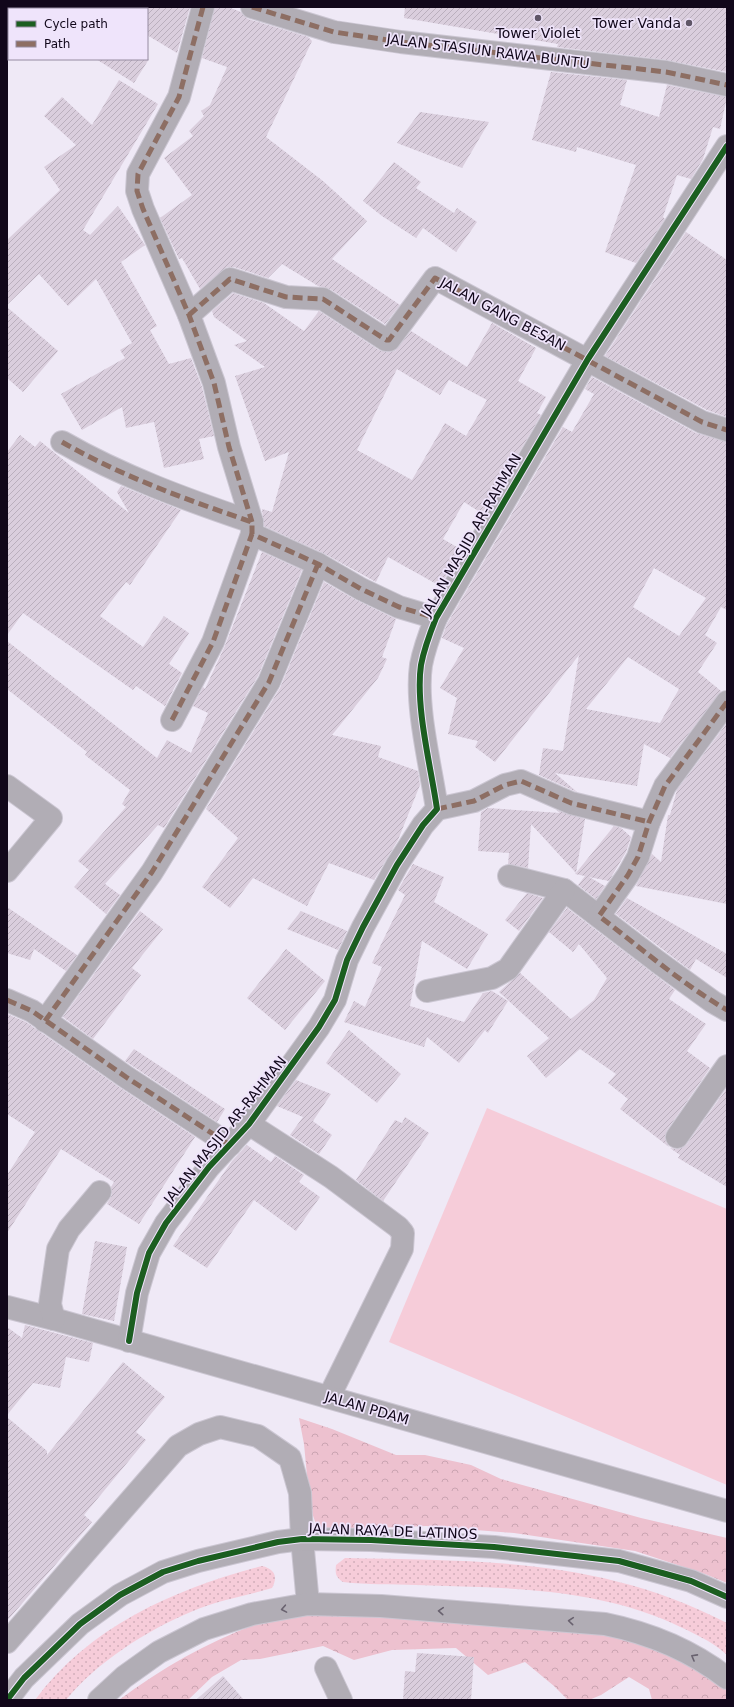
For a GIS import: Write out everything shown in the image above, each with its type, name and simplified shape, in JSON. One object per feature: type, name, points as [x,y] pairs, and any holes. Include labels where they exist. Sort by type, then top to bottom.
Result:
[{"type":"street","points":[[172,720],[213,642],[252,528],[229,447],[214,383],[189,315],[143,209],[137,191],[138,174],[179,97],[203,7]]},
{"type":"street","name":"JALAN STASIUN RAWA BUNTU","points":[[252,7],[334,32],[430,45],[666,72],[727,85]]},
{"type":"street","name":"JALAN MASJID AR-RAHMAN","points":[[129,1341],[137,1293],[149,1253],[166,1223],[209,1167],[249,1124],[319,1027],[335,1000],[347,960],[363,927],[397,865],[423,825],[437,809],[424,733],[421,694],[421,666],[436,618],[588,359],[727,146]]},
{"type":"street","name":"JALAN GANG BESAN","points":[[189,315],[230,279],[286,297],[323,299],[386,340],[389,340],[435,278],[588,359]]},
{"type":"street","points":[[588,359],[702,422],[727,430]]},
{"type":"street","points":[[62,442],[95,461],[252,528],[361,589],[399,607],[436,618]]},
{"type":"street","points":[[45,1021],[152,872],[269,682],[318,564]]},
{"type":"street","points":[[599,916],[633,867],[638,857],[649,822],[671,777],[678,771],[727,702]]},
{"type":"street","points":[[437,809],[474,801],[505,785],[521,781],[571,803],[649,822]]},
{"type":"street","points":[[7,786],[51,818],[7,871]]},
{"type":"street","points":[[509,876],[564,890],[664,966],[713,1002],[727,1010]]},
{"type":"street","points":[[427,992],[492,978],[508,969],[564,890]]},
{"type":"street","points":[[7,1000],[32,1011],[230,1145]]},
{"type":"street","points":[[677,1137],[727,1066]]},
{"type":"street","points":[[249,1124],[331,1177],[398,1227],[403,1233],[402,1249],[329,1397]]},
{"type":"street","points":[[54,1319],[50,1304],[58,1249],[69,1229],[100,1192]]},
{"type":"street","name":"JALAN PDAM","points":[[7,1307],[54,1319],[727,1510]]},
{"type":"street","points":[[7,1642],[178,1446],[199,1434],[220,1427],[258,1436],[290,1458],[300,1493],[302,1539]]},
{"type":"street","name":"JALAN RAYA DE LATINOS","points":[[302,1539],[308,1604]]},
{"type":"street","name":"JALAN RAYA DE LATINOS","points":[[7,1700],[24,1678],[80,1624],[120,1595],[163,1572],[198,1561],[278,1542],[302,1539],[371,1540],[494,1547],[619,1561],[691,1581],[727,1597]]},
{"type":"street","points":[[99,1700],[124,1677],[159,1652],[204,1629],[252,1614],[308,1604],[381,1606],[605,1624],[632,1629],[674,1646],[715,1668],[727,1678]]},
{"type":"street","points":[[326,1668],[341,1700]]},
{"type":"shaded area","points":[[487,1108],[727,1209],[727,1485],[389,1342]]},
{"type":"shaded area","points":[[345,1558],[444,1560],[540,1567],[587,1575],[634,1586],[680,1602],[727,1623],[727,1655],[708,1641],[672,1623],[641,1611],[610,1602],[578,1596],[514,1589],[343,1582],[336,1575],[336,1565]]},
{"type":"shaded area","points":[[262,1566],[270,1569],[274,1574],[275,1580],[272,1588],[212,1604],[193,1611],[141,1637],[124,1648],[92,1673],[66,1700],[35,1700],[57,1674],[81,1651],[108,1631],[136,1614],[166,1599],[198,1586]]},
{"type":"green space","points":[[299,1418],[332,1429],[396,1455],[425,1455],[471,1465],[501,1479],[641,1518],[727,1538],[727,1583],[705,1574],[635,1551],[514,1533],[426,1526],[318,1530],[310,1507],[304,1444]]},
{"type":"green space","points":[[321,1607],[618,1629],[678,1657],[727,1687],[727,1700],[652,1700],[649,1689],[629,1677],[601,1695],[589,1700],[568,1700],[554,1686],[525,1662],[488,1675],[456,1648],[392,1650],[354,1660],[323,1646],[260,1659],[241,1660],[212,1677],[188,1700],[119,1700],[171,1665],[207,1645],[245,1628],[272,1619]]},
{"type":"building","points":[[190,7],[177,53],[148,36],[147,8]]},
{"type":"building","points":[[215,7],[228,7],[241,12],[248,19],[308,37],[312,41],[266,137],[323,181],[367,221],[332,259],[400,305],[385,324],[330,289],[318,286],[282,264],[268,278],[234,267],[227,267],[200,289],[182,258],[179,259],[160,218],[192,195],[164,158],[193,136],[189,131],[204,116],[201,111],[210,105],[227,67],[202,58]]},
{"type":"building","points":[[405,7],[727,7],[727,72],[667,60],[557,47],[558,44],[404,18]]},
{"type":"building","points":[[149,59],[134,83],[98,60]]},
{"type":"building","points":[[551,72],[627,80],[620,105],[659,117],[667,85],[727,97],[720,129],[713,127],[703,159],[691,179],[677,175],[663,217],[665,219],[636,263],[605,252],[636,165],[577,147],[576,152],[532,140]]},
{"type":"building","points":[[119,80],[158,104],[83,230],[90,235],[118,206],[145,245],[121,262],[157,326],[150,330],[169,364],[191,358],[202,387],[214,436],[199,439],[204,459],[164,468],[154,422],[126,428],[122,407],[82,430],[61,394],[125,358],[120,350],[132,343],[96,279],[68,306],[39,274],[7,305],[7,240],[60,190],[44,167],[76,145],[44,116],[62,97],[92,125]]},
{"type":"building","points":[[420,112],[489,122],[462,168],[397,143]]},
{"type":"building","points":[[394,162],[421,182],[416,188],[454,213],[457,208],[477,222],[456,252],[423,228],[416,238],[382,216],[363,201]]},
{"type":"building","points":[[686,232],[727,260],[727,417],[707,410],[605,356]]},
{"type":"building","points":[[233,293],[264,303],[304,331],[319,311],[379,350],[386,352],[395,351],[411,331],[467,367],[492,323],[536,348],[518,381],[546,397],[537,413],[541,415],[483,514],[464,502],[443,539],[462,550],[440,586],[388,557],[376,582],[323,553],[264,526],[262,509],[272,512],[289,452],[265,461],[235,376],[265,367],[234,345],[247,341],[214,317],[212,311]],"holes":[[[397,369],[440,395],[449,380],[487,400],[466,436],[445,423],[412,480],[357,450]]]},
{"type":"building","points":[[7,307],[58,351],[23,392],[7,378]]},
{"type":"building","points":[[592,377],[696,433],[727,442],[727,610],[721,607],[705,635],[717,643],[698,672],[721,691],[670,758],[644,744],[637,786],[555,773],[577,792],[539,775],[543,748],[563,751],[579,655],[495,762],[475,747],[478,741],[448,734],[457,698],[440,688],[464,648],[442,638],[447,624],[563,427],[572,432],[594,394],[585,389]],"holes":[[[654,568],[706,598],[679,636],[633,607]],[[628,657],[679,689],[660,723],[586,709]]]},
{"type":"building","points":[[20,435],[35,447],[40,441],[129,513],[117,492],[121,486],[181,510],[130,585],[126,582],[100,616],[143,647],[164,616],[189,633],[169,664],[182,673],[165,706],[136,686],[133,690],[23,613],[7,635],[7,452]]},
{"type":"building","points":[[262,552],[302,570],[258,676],[164,828],[158,825],[105,884],[120,895],[106,914],[74,887],[89,870],[78,861],[126,807],[122,804],[130,790],[85,755],[87,752],[7,689],[7,641],[157,758],[167,740],[191,753],[208,713],[193,706],[203,687],[205,689],[224,648]]},
{"type":"building","points":[[324,582],[356,600],[396,619],[382,657],[387,659],[378,678],[332,735],[381,746],[378,757],[418,771],[420,785],[398,840],[374,880],[329,863],[307,906],[253,878],[230,908],[202,887],[238,838],[206,809],[280,688]]},
{"type":"building","points":[[727,723],[727,904],[636,886],[652,854],[661,862],[668,815],[670,815],[677,790]]},
{"type":"building","points":[[488,808],[560,813],[556,810],[585,819],[576,873],[531,824],[528,868],[508,864],[509,853],[478,851],[481,812]]},
{"type":"building","points":[[614,826],[621,828],[631,837],[626,852],[609,881],[589,877],[605,886],[596,899],[578,885],[585,876],[575,874]]},
{"type":"building","points":[[413,864],[444,877],[434,902],[488,934],[467,969],[422,941],[410,1006],[464,1022],[483,993],[492,991],[508,1001],[488,1033],[485,1030],[459,1063],[427,1037],[424,1047],[344,1022],[354,1001],[365,1007],[382,967],[372,963],[405,895],[398,890]]},
{"type":"building","points":[[527,893],[543,898],[519,931],[505,920]]},
{"type":"building","points":[[627,898],[727,954],[727,978],[696,959],[690,970],[616,914]]},
{"type":"building","points":[[7,907],[77,955],[66,971],[34,949],[30,960],[7,953]]},
{"type":"building","points":[[567,908],[675,990],[669,999],[706,1024],[687,1051],[710,1068],[667,1130],[665,1136],[669,1147],[620,1109],[628,1099],[608,1083],[616,1074],[580,1049],[546,1078],[527,1056],[549,1038],[499,992],[520,973],[571,1019],[594,1000],[607,978],[579,944],[573,952],[549,932]]},
{"type":"building","points":[[140,911],[163,929],[132,968],[141,975],[93,1039],[63,1017]]},
{"type":"building","points":[[301,911],[347,931],[338,950],[287,929]]},
{"type":"building","points":[[286,949],[325,981],[285,1030],[247,998]]},
{"type":"building","points":[[7,1014],[26,1022],[119,1087],[195,1137],[139,1224],[107,1204],[112,1195],[111,1187],[114,1182],[61,1149],[7,1233],[7,1175],[35,1132],[7,1114]]},
{"type":"building","points":[[349,1030],[401,1074],[377,1103],[326,1063]]},
{"type":"building","points":[[134,1049],[225,1109],[217,1122],[125,1061]]},
{"type":"building","points":[[296,1080],[331,1094],[313,1121],[310,1119],[332,1135],[319,1154],[290,1135],[303,1117],[277,1106]]},
{"type":"building","points":[[727,1088],[727,1187],[678,1158],[680,1155],[670,1148],[682,1148],[687,1144]]},
{"type":"building","points":[[405,1117],[429,1133],[383,1201],[356,1180],[395,1120],[402,1123]]},
{"type":"building","points":[[247,1145],[271,1162],[275,1156],[304,1175],[299,1182],[320,1197],[296,1231],[254,1200],[207,1268],[173,1246],[232,1161]]},
{"type":"building","points":[[95,1241],[127,1247],[114,1321],[82,1314]]},
{"type":"building","points":[[25,1325],[93,1343],[89,1362],[66,1357],[60,1388],[33,1383],[7,1415],[7,1327],[22,1338]]},
{"type":"building","points":[[123,1362],[165,1397],[136,1432],[146,1440],[84,1515],[92,1522],[7,1621],[7,1417],[47,1451],[47,1455]]},
{"type":"building","points":[[417,1653],[474,1657],[471,1700],[403,1700],[405,1671],[415,1672]]},
{"type":"building","points":[[223,1676],[244,1700],[196,1700]]},
{"type":"marked path","points":[[203,7],[179,97],[138,174],[137,191],[143,209],[189,315],[214,383],[229,447],[252,522]]},
{"type":"marked path","points":[[252,7],[334,32],[401,42],[666,72],[727,85]]},
{"type":"marked path","points":[[189,315],[230,279],[286,297],[323,299],[386,340],[389,340],[435,278],[702,422],[727,430]]},
{"type":"marked path","points":[[62,442],[107,466],[203,505],[252,522],[252,534],[318,564],[361,589],[399,607],[436,618]]},
{"type":"marked path","points":[[172,720],[213,642],[252,534]]},
{"type":"marked path","points":[[45,1021],[152,872],[269,682],[318,564]]},
{"type":"marked path","points":[[727,702],[665,786],[649,822],[638,857],[628,875],[599,916],[694,989],[727,1010]]},
{"type":"marked path","points":[[437,809],[474,801],[505,785],[521,781],[571,803],[649,822]]},
{"type":"marked path","points":[[7,1000],[32,1011],[126,1077],[230,1145]]},
{"type":"cycle path","points":[[129,1341],[137,1293],[149,1253],[166,1223],[209,1167],[249,1124],[319,1027],[335,1000],[347,960],[363,927],[397,865],[423,825],[437,809],[424,737],[420,699],[421,665],[429,635],[436,618],[588,359],[727,146]]},
{"type":"cycle path","points":[[7,1700],[24,1678],[80,1624],[120,1595],[163,1572],[198,1561],[278,1542],[302,1539],[371,1540],[494,1547],[619,1561],[691,1581],[727,1597]]},
{"type":"place","name":"Tower Violet","points":[[538,18]]},
{"type":"place","name":"Tower Vanda","points":[[689,23]]}]
